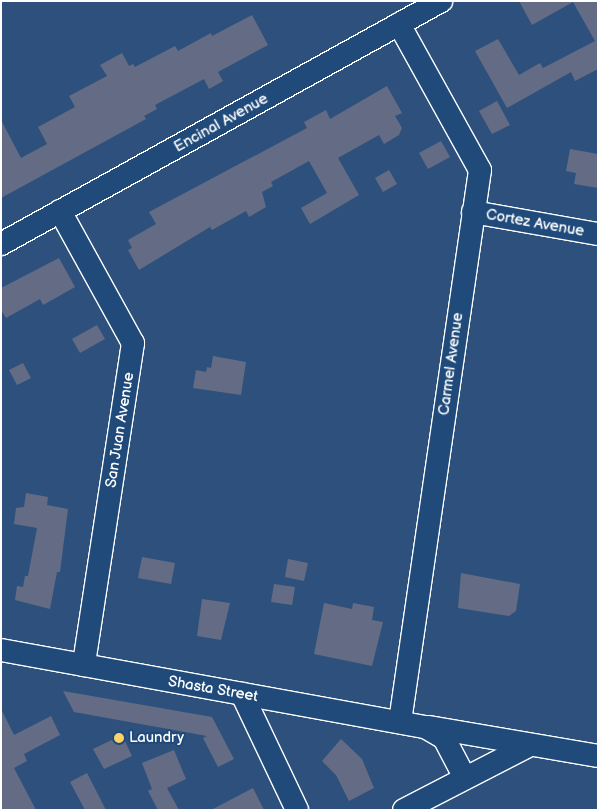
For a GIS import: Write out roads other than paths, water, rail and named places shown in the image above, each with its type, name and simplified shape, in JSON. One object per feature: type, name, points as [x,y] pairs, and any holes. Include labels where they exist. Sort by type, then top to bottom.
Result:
[{"type":"street","name":"Encinal Avenue","points":[[1,244],[441,1]]},
{"type":"street","name":"Carmel Avenue","points":[[400,24],[480,170],[400,722]]},
{"type":"street","name":"San Juan Avenue","points":[[60,211],[133,343],[84,666]]},
{"type":"street","name":"Cortez Avenue","points":[[473,212],[598,234]]},
{"type":"street","name":"Shasta Street","points":[[1,650],[425,727],[598,756]]},
{"type":"street","points":[[242,694],[298,810]]},
{"type":"street","name":"Shasta Street","points":[[425,727],[444,738],[465,778]]},
{"type":"street","points":[[404,810],[530,745]]},
{"type":"place","name":"Laundry","points":[[119,738]]}]
